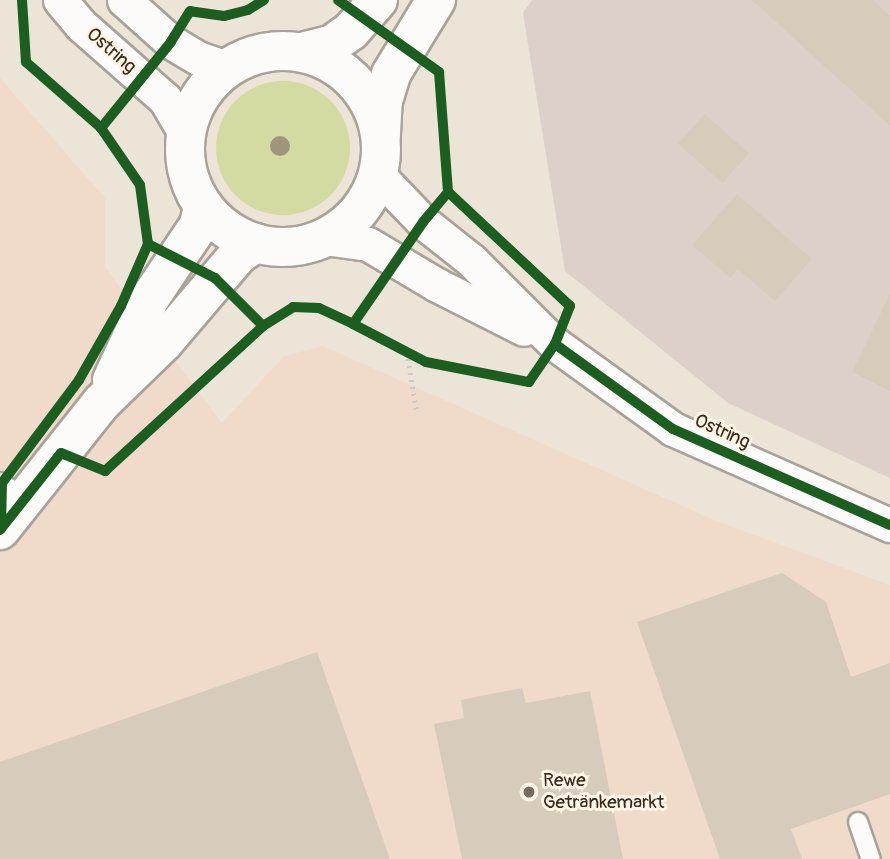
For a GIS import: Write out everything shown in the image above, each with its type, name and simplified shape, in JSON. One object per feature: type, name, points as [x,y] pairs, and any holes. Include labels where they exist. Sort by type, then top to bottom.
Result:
[{"type":"street","name":"Ostring","points":[[60,0],[81,25],[165,99],[186,135]]},
{"type":"street","points":[[124,0],[171,42],[198,58],[227,68]]},
{"type":"street","points":[[378,0],[351,31],[331,45],[302,52],[276,51],[250,57],[227,68],[200,97],[186,135],[186,159],[191,184],[203,206],[226,229],[256,243],[279,247],[324,238],[348,222],[367,201],[379,175],[383,101],[391,74],[436,0]]},
{"type":"street","points":[[302,52],[331,63],[355,82],[372,107],[381,136]]},
{"type":"street","name":"Ostring","points":[[379,175],[423,222],[471,260],[555,344]]},
{"type":"street","points":[[101,403],[150,298],[199,225],[203,206]]},
{"type":"street","name":"Ostring","points":[[324,238],[368,244],[437,285],[555,344],[673,429],[890,525]]},
{"type":"street","points":[[0,530],[13,490],[172,333],[215,278],[239,254],[256,243]]},
{"type":"lane","points":[[858,822],[871,859]]},
{"type":"path","points":[[407,352],[417,413]]},
{"type":"shaded area","points":[[532,0],[890,0],[890,478],[728,403],[565,271],[523,13]]},
{"type":"shaded area","points":[[0,78],[105,198],[105,267],[222,423],[284,356],[323,346],[714,520],[890,585],[890,859],[0,859]]},
{"type":"green space","points":[[283,81],[309,86],[331,100],[345,122],[350,148],[345,174],[331,196],[309,210],[283,215],[257,210],[235,196],[221,174],[216,148],[221,122],[235,100],[257,86]]},
{"type":"building","points":[[752,0],[873,0],[890,16],[890,126]]},
{"type":"building","points":[[705,114],[749,153],[722,183],[678,144]]},
{"type":"building","points":[[737,194],[812,259],[775,301],[738,269],[730,278],[692,245]]},
{"type":"building","points":[[890,294],[890,391],[852,372]]},
{"type":"building","points":[[782,573],[826,602],[851,677],[890,663],[890,794],[791,829],[802,859],[720,859],[637,622]]},
{"type":"building","points":[[317,652],[390,859],[0,859],[0,762]]},
{"type":"building","name":"Rewe Getränkemarkt","points":[[522,688],[526,703],[590,691],[623,859],[462,859],[434,724],[464,718],[461,700]]},
{"type":"cycle path","points":[[22,0],[26,62],[101,128]]},
{"type":"cycle path","points":[[264,0],[248,10],[224,16],[190,11],[171,42],[101,128],[140,185],[148,244],[215,278],[263,326],[293,307],[319,308],[353,324],[423,222],[448,192],[439,72],[338,0]]},
{"type":"cycle path","points":[[353,324],[426,362],[529,382],[555,344],[570,306],[448,192]]},
{"type":"cycle path","points":[[1,529],[2,483],[79,380],[121,306],[148,244]]},
{"type":"cycle path","points":[[0,530],[61,453],[105,471],[263,326]]},
{"type":"cycle path","points":[[555,344],[673,429],[890,525]]},
{"type":"place","name":"Rewe Getränkemarkt","points":[[529,792]]}]
